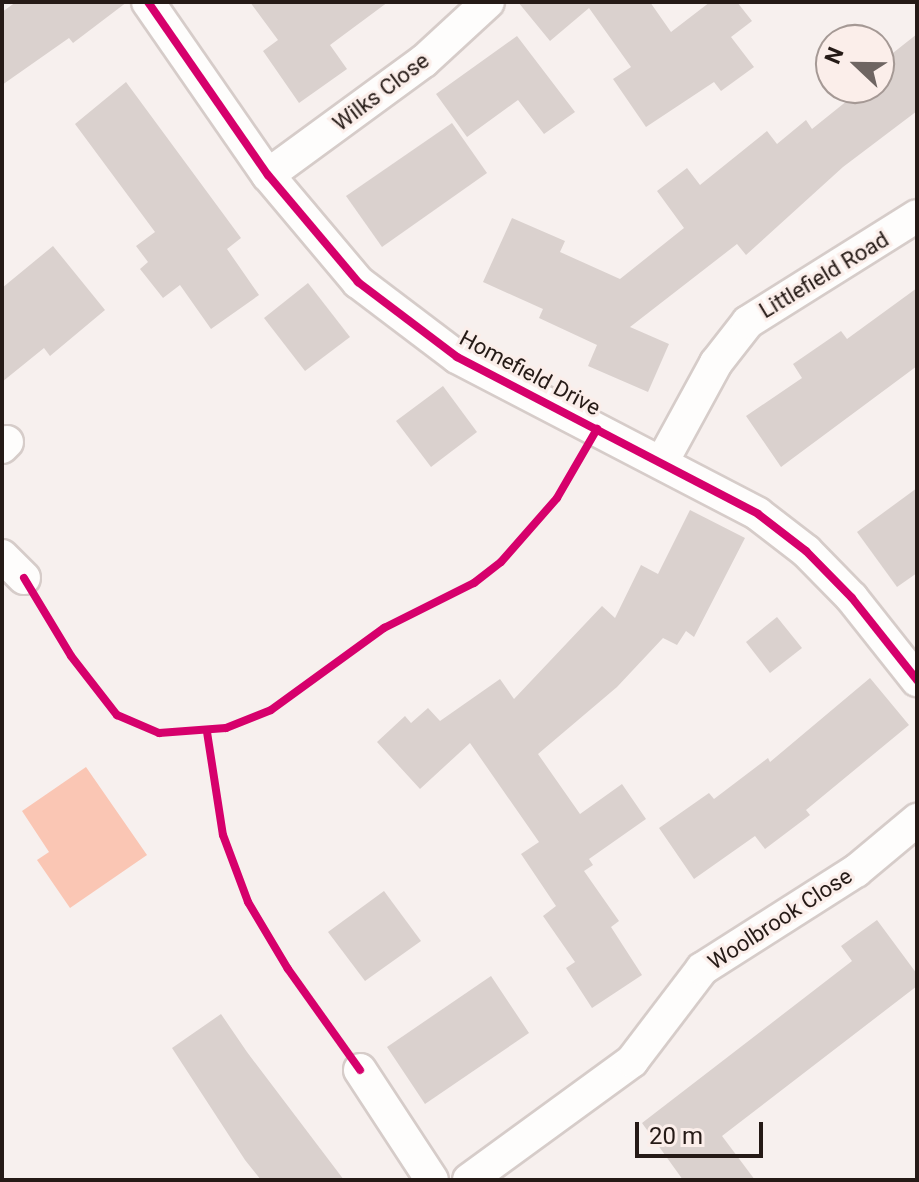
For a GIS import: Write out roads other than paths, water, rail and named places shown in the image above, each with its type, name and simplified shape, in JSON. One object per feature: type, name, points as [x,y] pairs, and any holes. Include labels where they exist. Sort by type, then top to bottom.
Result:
[{"type":"street","name":"Homefield Drive","points":[[148,2],[268,175],[358,282],[427,337],[488,375],[758,514],[806,551],[852,598],[917,680]]},
{"type":"street","name":"Wilks Close","points":[[268,175],[424,61],[488,2]]},
{"type":"street","name":"Littlefield Road","points":[[662,462],[716,363],[748,322],[917,216]]},
{"type":"street","name":"Woolbrook Close","points":[[469,1180],[632,1061],[702,969],[856,871],[917,820]]},
{"type":"street","points":[[360,1070],[432,1180]]}]
